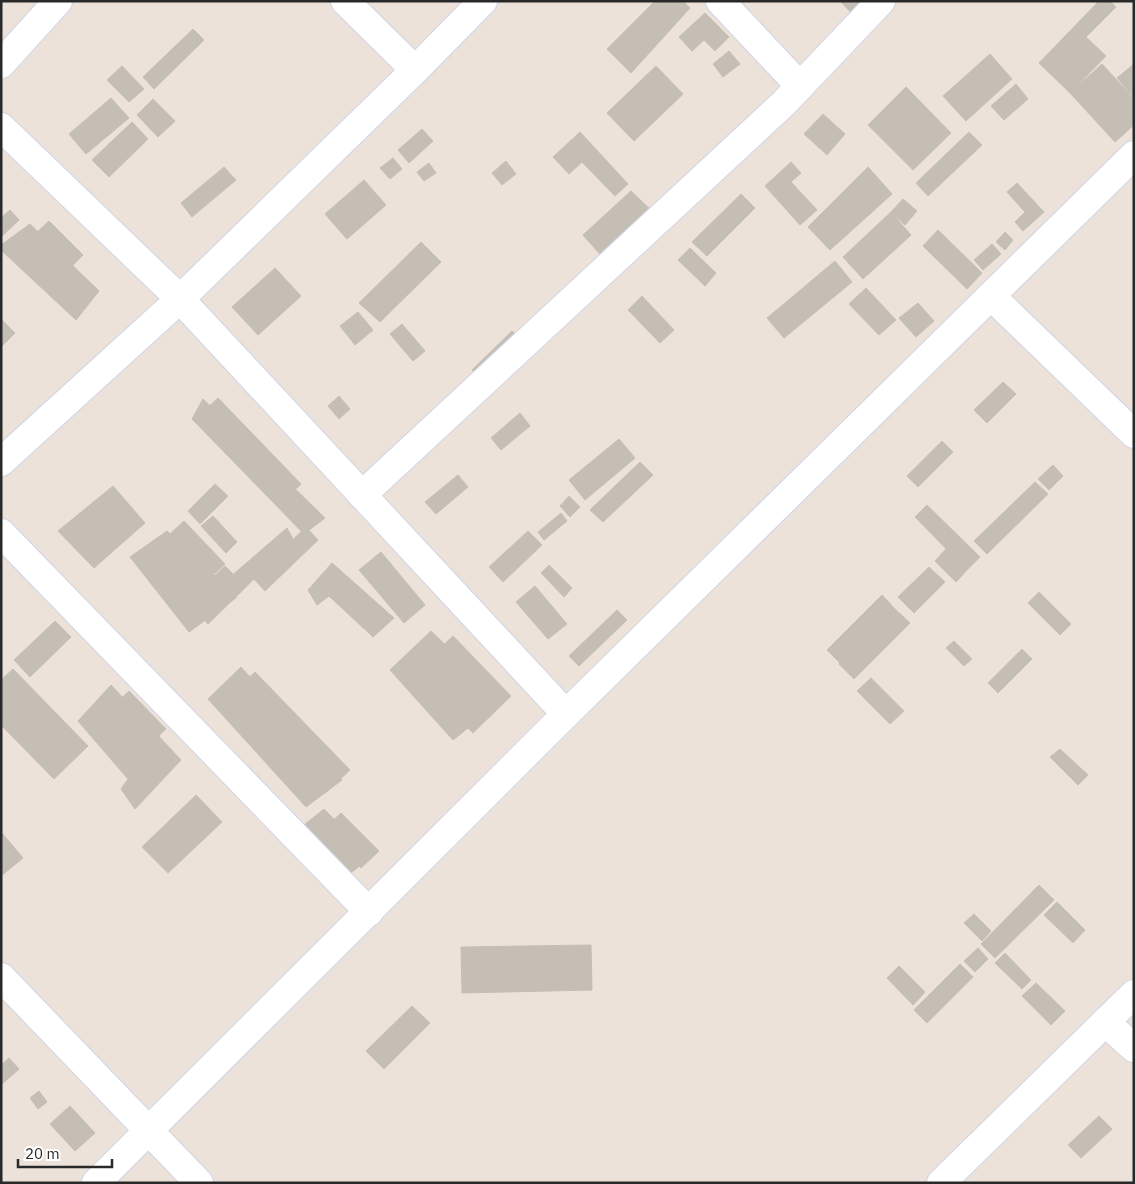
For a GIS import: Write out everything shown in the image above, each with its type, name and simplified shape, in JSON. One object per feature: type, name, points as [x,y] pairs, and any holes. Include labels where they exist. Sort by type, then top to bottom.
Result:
[{"type":"street","points":[[1,64],[58,1]]},
{"type":"street","points":[[345,1],[415,70]]},
{"type":"street","points":[[1,462],[180,299],[415,70],[483,1]]},
{"type":"street","points":[[720,1],[800,86]]},
{"type":"street","points":[[362,495],[784,104],[881,1]]},
{"type":"street","points":[[1,127],[180,299],[566,714]]},
{"type":"street","points":[[96,1183],[566,714],[1134,155]]},
{"type":"street","points":[[991,296],[1134,434]]},
{"type":"street","points":[[1,533],[369,912]]},
{"type":"street","points":[[1,977],[199,1183]]},
{"type":"street","points":[[941,1183],[1134,994]]},
{"type":"street","points":[[1105,1022],[1134,1048]]},
{"type":"building","points":[[655,1],[683,1],[690,8],[631,73],[607,49]]},
{"type":"building","points":[[840,1],[878,1],[858,20]]},
{"type":"building","points":[[1099,1],[1110,1],[1116,7],[1086,37],[1106,56],[1070,93],[1039,63]]},
{"type":"building","points":[[705,13],[729,37],[715,51],[704,40],[692,51],[679,37]]},
{"type":"building","points":[[193,29],[204,40],[154,89],[143,77]]},
{"type":"building","points":[[729,51],[740,64],[723,77],[713,64]]},
{"type":"building","points":[[990,54],[1012,79],[966,121],[943,96]]},
{"type":"building","points":[[1102,64],[1134,99],[1134,125],[1115,142],[1070,93]]},
{"type":"building","points":[[1134,64],[1134,98],[1117,78]]},
{"type":"building","points":[[122,66],[144,89],[129,102],[107,80]]},
{"type":"building","points":[[656,66],[683,94],[634,141],[607,113]]},
{"type":"building","points":[[1016,84],[1028,99],[1004,120],[991,106]]},
{"type":"building","points":[[906,87],[951,133],[913,170],[868,125]]},
{"type":"building","points":[[111,98],[129,118],[86,154],[69,134]]},
{"type":"building","points":[[153,99],[175,121],[158,137],[137,115]]},
{"type":"building","points":[[823,114],[845,134],[827,155],[804,134]]},
{"type":"building","points":[[132,122],[148,139],[109,177],[92,160]]},
{"type":"building","points":[[422,129],[433,141],[409,163],[398,150]]},
{"type":"building","points":[[580,132],[628,184],[615,196],[582,162],[569,174],[553,157]]},
{"type":"building","points":[[969,132],[982,145],[928,196],[916,183]]},
{"type":"building","points":[[393,158],[402,169],[390,179],[380,168]]},
{"type":"building","points":[[506,161],[516,174],[502,185],[492,173]]},
{"type":"building","points":[[791,162],[801,173],[791,182],[817,210],[800,225],[765,186]]},
{"type":"building","points":[[429,163],[436,173],[424,181],[417,172]]},
{"type":"building","points":[[224,167],[236,180],[192,217],[181,203]]},
{"type":"building","points":[[868,167],[892,194],[830,250],[808,227]]},
{"type":"building","points":[[364,180],[386,205],[347,239],[325,214]]},
{"type":"building","points":[[1017,183],[1044,212],[1023,231],[1015,222],[1025,212],[1007,192]]},
{"type":"building","points":[[631,191],[656,215],[606,261],[583,235]]},
{"type":"building","points":[[741,194],[755,208],[707,256],[692,242]]},
{"type":"building","points":[[903,199],[917,211],[905,225],[891,212]]},
{"type":"building","points":[[10,210],[19,220],[1,237],[1,218]]},
{"type":"building","points":[[891,212],[911,235],[863,279],[843,257]]},
{"type":"building","points":[[49,221],[83,255],[66,272],[32,237]]},
{"type":"building","points":[[30,224],[99,291],[76,320],[1,250],[1,245]]},
{"type":"building","points":[[938,230],[982,273],[967,289],[923,246]]},
{"type":"building","points":[[1005,232],[1013,240],[1005,250],[996,242]]},
{"type":"building","points":[[421,242],[441,262],[380,322],[359,303]]},
{"type":"building","points":[[992,244],[1001,254],[983,270],[974,260]]},
{"type":"building","points":[[690,248],[716,273],[705,286],[678,260]]},
{"type":"building","points":[[835,261],[852,282],[784,338],[767,318]]},
{"type":"building","points":[[275,268],[301,296],[258,335],[232,307]]},
{"type":"building","points":[[866,288],[896,320],[879,335],[849,304]]},
{"type":"building","points":[[642,296],[674,330],[660,343],[628,310]]},
{"type":"building","points":[[918,303],[934,321],[916,337],[899,318]]},
{"type":"building","points":[[358,312],[373,330],[355,345],[340,326]]},
{"type":"building","points":[[1,319],[15,333],[1,347]]},
{"type":"building","points":[[402,324],[425,351],[413,361],[390,334]]},
{"type":"building","points":[[512,331],[523,342],[483,381],[472,370]]},
{"type":"building","points":[[1003,382],[1016,394],[987,423],[974,410]]},
{"type":"building","points":[[339,396],[350,409],[339,419],[328,406]]},
{"type":"building","points":[[218,398],[301,484],[286,498],[203,412]]},
{"type":"building","points":[[203,399],[325,518],[304,534],[192,419]]},
{"type":"building","points":[[520,413],[530,426],[501,450],[491,438]]},
{"type":"building","points":[[619,439],[635,458],[585,500],[569,480]]},
{"type":"building","points":[[942,441],[953,452],[918,487],[907,476]]},
{"type":"building","points":[[640,462],[653,475],[603,522],[590,510]]},
{"type":"building","points":[[1053,465],[1063,476],[1049,490],[1038,479]]},
{"type":"building","points":[[458,475],[468,487],[436,514],[425,502]]},
{"type":"building","points":[[1035,482],[1048,494],[987,554],[974,541]]},
{"type":"building","points":[[215,484],[228,496],[200,524],[188,511]]},
{"type":"building","points":[[113,486],[145,523],[94,568],[58,531]]},
{"type":"building","points":[[569,496],[580,507],[570,517],[560,506]]},
{"type":"building","points":[[927,505],[980,557],[967,570],[915,517]]},
{"type":"building","points":[[561,513],[567,521],[544,540],[538,532]]},
{"type":"building","points":[[213,516],[237,542],[226,553],[201,526]]},
{"type":"building","points":[[184,521],[225,564],[194,593],[153,550]]},
{"type":"building","points":[[306,527],[318,540],[265,591],[253,578]]},
{"type":"building","points":[[287,528],[293,539],[240,593],[229,578]]},
{"type":"building","points":[[167,531],[237,597],[189,632],[130,557]]},
{"type":"building","points":[[528,531],[542,545],[503,582],[489,567]]},
{"type":"building","points":[[946,549],[967,570],[956,582],[935,561]]},
{"type":"building","points":[[381,552],[425,605],[404,623],[359,570]]},
{"type":"building","points":[[332,563],[394,618],[373,637],[329,596],[317,605],[308,590]]},
{"type":"building","points":[[549,565],[572,588],[564,597],[541,573]]},
{"type":"building","points":[[225,566],[246,587],[208,624],[187,602]]},
{"type":"building","points":[[929,567],[945,582],[914,613],[898,597]]},
{"type":"building","points":[[535,586],[567,624],[548,639],[516,602]]},
{"type":"building","points":[[1039,592],[1071,624],[1060,635],[1028,603]]},
{"type":"building","points":[[882,595],[895,609],[840,663],[827,650]]},
{"type":"building","points":[[895,609],[910,623],[854,679],[839,664]]},
{"type":"building","points":[[617,610],[627,620],[579,666],[569,656]]},
{"type":"building","points":[[55,621],[71,637],[30,677],[14,660]]},
{"type":"building","points":[[431,631],[503,700],[453,740],[390,670]]},
{"type":"building","points":[[453,636],[511,696],[473,733],[414,673]]},
{"type":"building","points":[[954,641],[972,659],[964,666],[946,648]]},
{"type":"building","points":[[1022,649],[1032,659],[998,693],[988,683]]},
{"type":"building","points":[[241,667],[342,780],[306,807],[208,699]]},
{"type":"building","points":[[13,669],[88,746],[54,779],[1,725],[1,680]]},
{"type":"building","points":[[255,672],[350,770],[324,794],[229,697]]},
{"type":"building","points":[[871,678],[904,711],[890,724],[857,691]]},
{"type":"building","points":[[111,685],[181,760],[135,809],[121,789],[128,779],[78,721]]},
{"type":"building","points":[[129,691],[166,729],[131,762],[94,725]]},
{"type":"building","points":[[1060,749],[1088,775],[1078,785],[1050,757]]},
{"type":"building","points":[[196,795],[222,822],[168,873],[142,847]]},
{"type":"building","points":[[324,809],[371,857],[348,875],[304,825]]},
{"type":"building","points":[[341,813],[379,851],[361,868],[323,830]]},
{"type":"building","points":[[1,832],[23,858],[1,876]]},
{"type":"building","points":[[1039,885],[1054,900],[995,958],[981,944]]},
{"type":"building","points":[[1057,902],[1085,930],[1073,943],[1044,915]]},
{"type":"building","points":[[974,914],[991,931],[982,941],[964,923]]},
{"type":"building","points":[[591,945],[592,990],[462,993],[461,947]]},
{"type":"building","points":[[978,948],[988,959],[975,972],[964,961]]},
{"type":"building","points":[[1005,953],[1031,980],[1022,989],[995,963]]},
{"type":"building","points":[[960,964],[973,977],[927,1023],[914,1010]]},
{"type":"building","points":[[899,966],[925,992],[913,1005],[887,978]]},
{"type":"building","points":[[1036,983],[1065,1011],[1051,1025],[1022,996]]},
{"type":"building","points":[[412,1006],[430,1023],[384,1069],[366,1051]]},
{"type":"building","points":[[9,1058],[19,1069],[1,1085],[1,1065]]},
{"type":"building","points":[[39,1091],[47,1102],[38,1109],[30,1098]]},
{"type":"building","points":[[70,1106],[95,1133],[75,1151],[50,1124]]},
{"type":"building","points":[[1099,1116],[1112,1129],[1081,1158],[1068,1145]]}]
